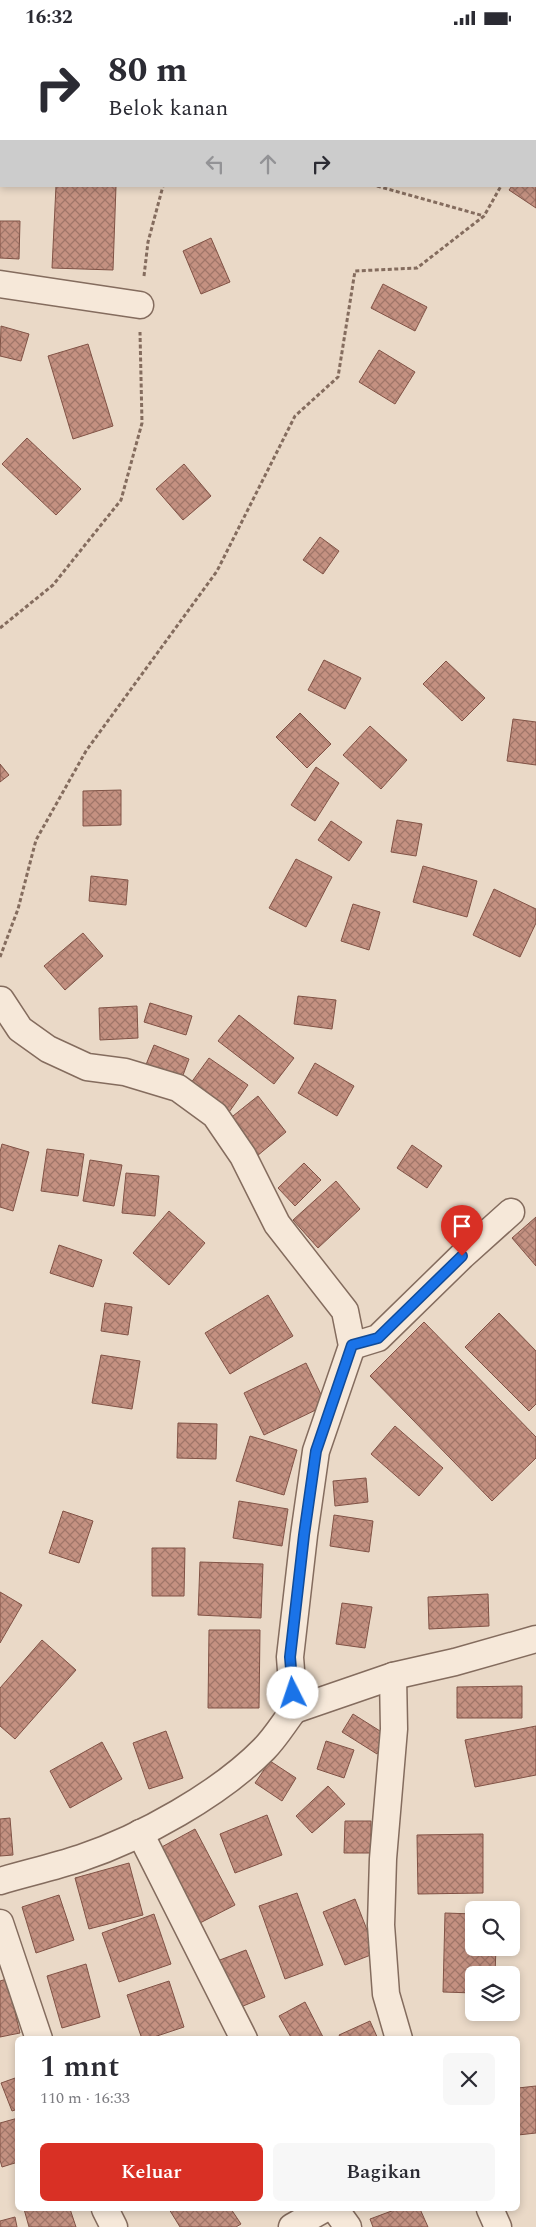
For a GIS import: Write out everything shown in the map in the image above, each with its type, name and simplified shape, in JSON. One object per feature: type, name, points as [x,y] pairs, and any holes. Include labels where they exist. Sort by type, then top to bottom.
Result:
[{"type":"street","points":[[0,284],[140,305]]},
{"type":"street","points":[[1,1000],[20,1029],[48,1049],[87,1067],[125,1072],[178,1087],[215,1115],[242,1156],[277,1224],[345,1311],[352,1345],[316,1451],[304,1535],[290,1657],[294,1710]]},
{"type":"street","points":[[352,1345],[378,1338],[462,1256],[511,1212]]},
{"type":"street","points":[[0,1881],[82,1857],[140,1833],[225,1784],[264,1749],[294,1710],[393,1676],[455,1663],[535,1639]]},
{"type":"street","points":[[393,1676],[394,1729],[382,1859],[381,1925],[386,1994],[399,2036]]},
{"type":"street","points":[[140,1833],[242,2036]]},
{"type":"street","points":[[0,1923],[39,2036]]},
{"type":"street","points":[[106,2211],[114,2227]]},
{"type":"street","points":[[292,2227],[320,2211]]},
{"type":"street","points":[[336,2211],[348,2227]]},
{"type":"street","points":[[491,2211],[498,2227]]},
{"type":"path","points":[[0,627],[53,585],[121,500],[142,423],[140,305],[148,241],[162,187]]},
{"type":"path","points":[[381,187],[484,216]]},
{"type":"path","points":[[0,957],[18,909],[36,840],[86,751],[217,571],[295,415],[338,377],[355,271],[417,268],[484,216],[500,187]]},
{"type":"building","points":[[56,187],[116,187],[113,270],[52,268]]},
{"type":"building","points":[[511,187],[536,187],[536,208],[509,190]]},
{"type":"building","points":[[0,221],[20,221],[19,259],[0,258]]},
{"type":"building","points":[[211,238],[230,282],[201,294],[183,251]]},
{"type":"building","points":[[383,284],[427,307],[415,331],[371,308]]},
{"type":"building","points":[[1,326],[29,334],[21,361],[0,356]]},
{"type":"building","points":[[88,344],[113,426],[73,439],[48,356]]},
{"type":"building","points":[[379,350],[415,372],[395,404],[359,382]]},
{"type":"building","points":[[27,438],[81,489],[56,515],[2,464]]},
{"type":"building","points":[[184,464],[211,496],[183,520],[156,489]]},
{"type":"building","points":[[320,537],[339,551],[323,574],[303,560]]},
{"type":"building","points":[[324,660],[361,678],[345,709],[308,690]]},
{"type":"building","points":[[446,661],[485,698],[462,721],[423,684]]},
{"type":"building","points":[[300,713],[331,744],[307,768],[276,737]]},
{"type":"building","points":[[513,719],[536,722],[536,765],[507,761]]},
{"type":"building","points":[[370,726],[407,760],[381,789],[343,755]]},
{"type":"building","points":[[0,764],[9,775],[0,782]]},
{"type":"building","points":[[316,767],[339,783],[315,821],[291,805]]},
{"type":"building","points":[[121,790],[121,825],[83,826],[83,791]]},
{"type":"building","points":[[397,820],[422,824],[416,856],[391,852]]},
{"type":"building","points":[[331,821],[362,842],[349,861],[318,840]]},
{"type":"building","points":[[296,859],[332,877],[306,927],[269,908]]},
{"type":"building","points":[[423,866],[477,881],[467,917],[413,902]]},
{"type":"building","points":[[91,876],[128,880],[126,905],[89,901]]},
{"type":"building","points":[[494,889],[536,909],[536,923],[520,957],[473,935]]},
{"type":"building","points":[[353,904],[380,912],[369,950],[341,941]]},
{"type":"building","points":[[83,933],[103,956],[65,990],[44,966]]},
{"type":"building","points":[[298,996],[336,1000],[332,1029],[294,1024]]},
{"type":"building","points":[[150,1003],[192,1016],[186,1035],[144,1022]]},
{"type":"building","points":[[137,1006],[138,1038],[100,1040],[99,1008]]},
{"type":"building","points":[[239,1015],[294,1058],[274,1084],[218,1041]]},
{"type":"building","points":[[154,1045],[189,1059],[179,1086],[143,1072]]},
{"type":"building","points":[[209,1058],[248,1085],[227,1115],[188,1087]]},
{"type":"building","points":[[315,1063],[354,1086],[337,1116],[298,1093]]},
{"type":"building","points":[[258,1096],[286,1132],[257,1156],[228,1120]]},
{"type":"building","points":[[2,1144],[29,1152],[13,1211],[0,1207],[0,1152]]},
{"type":"building","points":[[412,1145],[442,1166],[427,1188],[397,1168]]},
{"type":"building","points":[[47,1149],[84,1154],[78,1196],[41,1191]]},
{"type":"building","points":[[90,1160],[122,1165],[114,1206],[83,1201]]},
{"type":"building","points":[[304,1163],[321,1180],[295,1206],[278,1188]]},
{"type":"building","points":[[126,1173],[159,1176],[155,1216],[122,1213]]},
{"type":"building","points":[[336,1181],[360,1209],[318,1248],[293,1220]]},
{"type":"building","points":[[169,1211],[205,1243],[169,1285],[133,1253]]},
{"type":"building","points":[[536,1217],[536,1266],[512,1238]]},
{"type":"building","points":[[59,1245],[102,1260],[93,1287],[50,1273]]},
{"type":"building","points":[[268,1295],[293,1336],[230,1374],[205,1333]]},
{"type":"building","points":[[105,1303],[132,1307],[128,1335],[101,1331]]},
{"type":"building","points":[[499,1313],[536,1351],[536,1404],[529,1411],[465,1347]]},
{"type":"building","points":[[424,1322],[536,1437],[536,1458],[492,1501],[370,1376]]},
{"type":"building","points":[[101,1355],[140,1361],[132,1409],[92,1403]]},
{"type":"building","points":[[306,1363],[326,1405],[264,1435],[244,1393]]},
{"type":"building","points":[[178,1423],[217,1424],[216,1459],[177,1458]]},
{"type":"building","points":[[395,1426],[443,1468],[419,1496],[371,1454]]},
{"type":"building","points":[[250,1436],[297,1450],[284,1495],[236,1481]]},
{"type":"building","points":[[366,1478],[368,1502],[335,1506],[333,1481]]},
{"type":"building","points":[[239,1501],[288,1509],[282,1546],[233,1538]]},
{"type":"building","points":[[63,1511],[93,1521],[79,1563],[49,1553]]},
{"type":"building","points":[[334,1515],[373,1521],[369,1552],[330,1546]]},
{"type":"building","points":[[152,1548],[185,1548],[184,1596],[152,1596]]},
{"type":"building","points":[[200,1562],[263,1564],[261,1618],[198,1615]]},
{"type":"building","points":[[0,1592],[22,1605],[0,1643]]},
{"type":"building","points":[[488,1594],[489,1626],[429,1629],[428,1597]]},
{"type":"building","points":[[342,1603],[372,1607],[365,1648],[336,1644]]},
{"type":"building","points":[[209,1630],[260,1630],[259,1708],[208,1708]]},
{"type":"building","points":[[42,1640],[76,1670],[15,1739],[0,1726],[0,1688]]},
{"type":"building","points":[[522,1686],[522,1718],[457,1718],[457,1687]]},
{"type":"building","points":[[353,1714],[388,1736],[377,1754],[342,1732]]},
{"type":"building","points":[[536,1726],[536,1775],[475,1787],[465,1740]]},
{"type":"building","points":[[166,1731],[183,1778],[149,1789],[133,1743]]},
{"type":"building","points":[[326,1741],[354,1750],[344,1778],[317,1769]]},
{"type":"building","points":[[102,1742],[122,1779],[70,1808],[50,1771]]},
{"type":"building","points":[[270,1761],[296,1778],[282,1801],[255,1783]]},
{"type":"building","points":[[328,1786],[345,1804],[312,1833],[296,1816]]},
{"type":"building","points":[[267,1815],[282,1855],[235,1873],[220,1834]]},
{"type":"building","points":[[10,1818],[13,1855],[0,1856],[0,1819]]},
{"type":"building","points":[[345,1821],[371,1821],[371,1853],[344,1853]]},
{"type":"building","points":[[195,1829],[235,1905],[198,1924],[158,1849]]},
{"type":"building","points":[[483,1834],[483,1893],[418,1894],[417,1835]]},
{"type":"building","points":[[129,1863],[143,1915],[89,1929],[75,1878]]},
{"type":"building","points":[[297,1893],[323,1965],[285,1979],[259,1906]]},
{"type":"building","points":[[59,1895],[74,1940],[36,1953],[22,1907]]},
{"type":"building","points":[[355,1899],[376,1953],[345,1965],[323,1912]]},
{"type":"building","points":[[445,1913],[465,1914],[465,1956],[496,1956],[495,1966],[465,1966],[465,1993],[443,1992]]},
{"type":"building","points":[[154,1914],[171,1964],[119,1982],[102,1933]]},
{"type":"building","points":[[246,1950],[265,1997],[231,2011],[212,1963]]},
{"type":"building","points":[[86,1964],[100,2017],[62,2028],[47,1976]]},
{"type":"building","points":[[7,1979],[20,2033],[0,2037],[0,1981]]},
{"type":"building","points":[[169,1981],[184,2027],[157,2036],[141,2036],[127,1995]]},
{"type":"building","points":[[305,2002],[322,2036],[290,2036],[279,2016]]},
{"type":"building","points":[[370,2021],[377,2036],[340,2036]]},
{"type":"building","points":[[15,2078],[15,2110],[12,2111],[1,2083]]},
{"type":"building","points":[[536,2086],[536,2133],[520,2135],[520,2088]]},
{"type":"building","points":[[15,2119],[15,2163],[2,2167],[0,2160],[0,2123]]},
{"type":"building","points":[[25,2211],[71,2211],[76,2227],[29,2227]]},
{"type":"building","points":[[170,2211],[232,2211],[241,2224],[236,2227],[180,2227]]},
{"type":"building","points":[[392,2211],[421,2211],[428,2227],[373,2227],[370,2219]]},
{"type":"building","points":[[15,2217],[17,2227],[0,2227],[0,2221]]},
{"type":"route","points":[[293,1693],[290,1657],[316,1451],[352,1345],[378,1338],[462,1256]]}]
